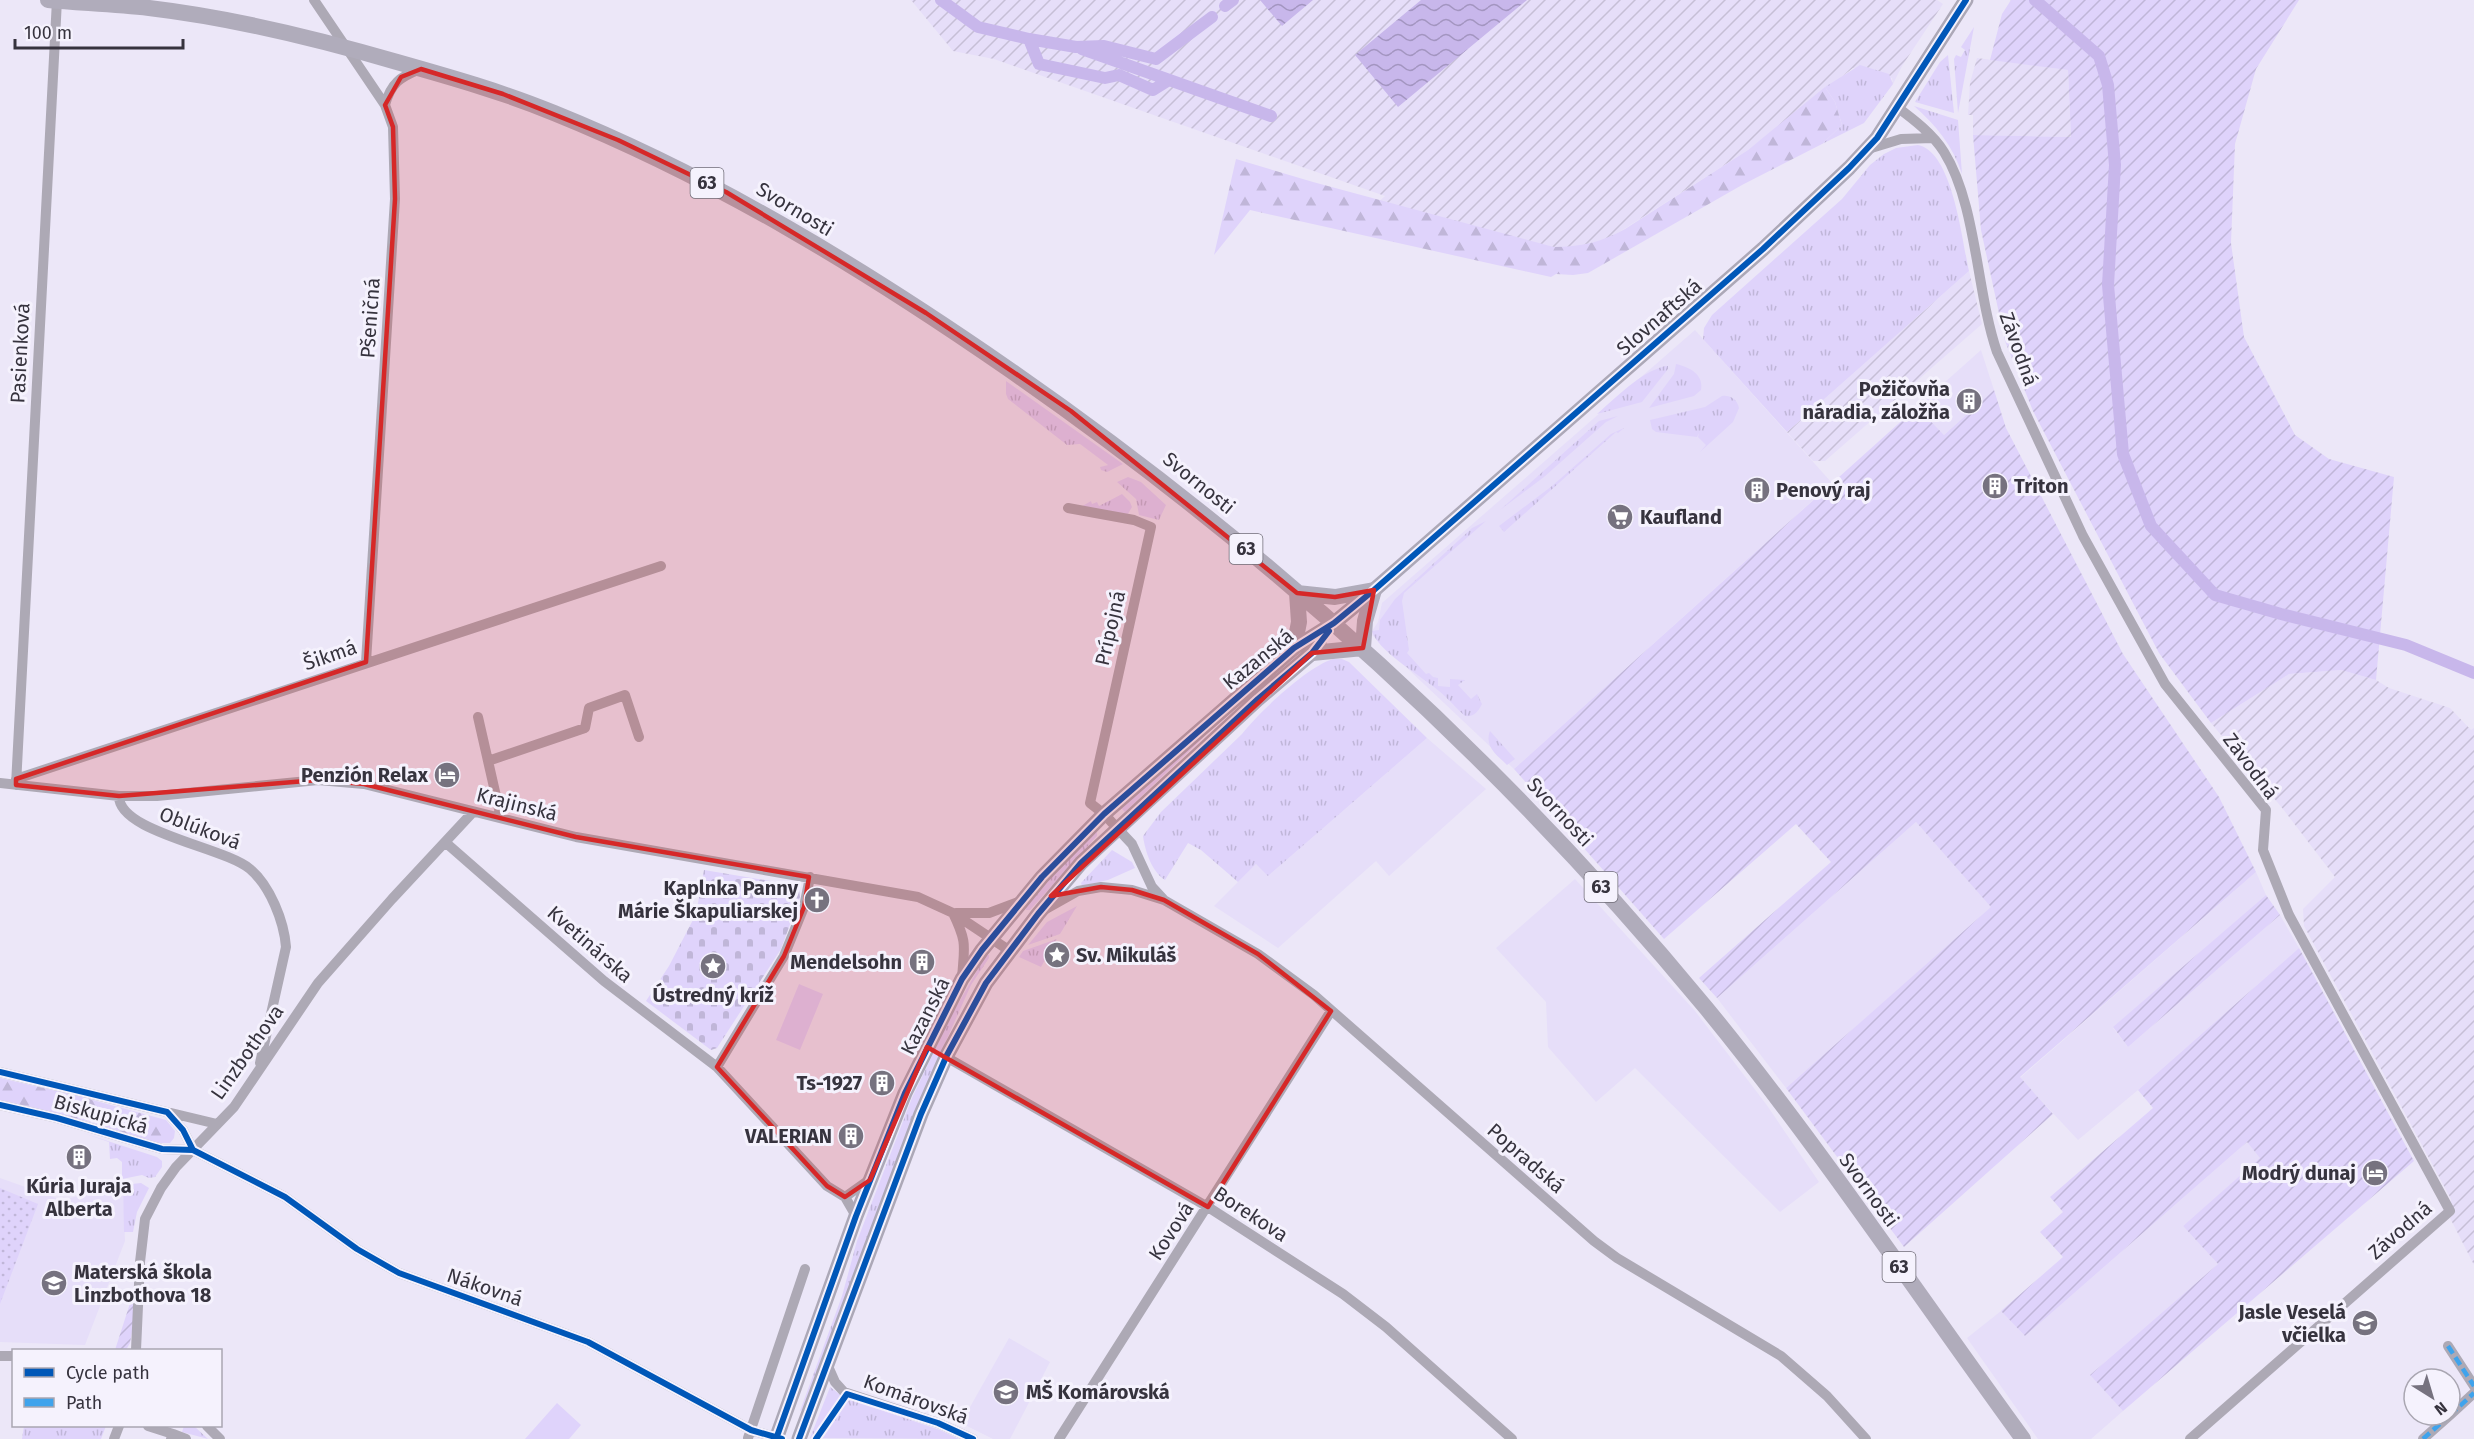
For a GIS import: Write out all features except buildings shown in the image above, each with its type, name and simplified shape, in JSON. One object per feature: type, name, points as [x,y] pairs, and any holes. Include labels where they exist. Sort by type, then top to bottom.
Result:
[{"type":"main road","name":"Svornosti","points":[[48,0],[145,7],[308,36],[512,97],[618,140],[726,192],[926,313],[1071,411],[1195,506],[1363,648],[1453,732],[1532,812],[1608,895],[1707,1010],[1780,1103],[2023,1439]]},
{"type":"main road","name":"Slovnaftská","points":[[1334,623],[1763,249],[1867,149],[1966,0]]},
{"type":"main road","points":[[1294,648],[1299,622],[1297,593],[1335,597],[1374,590],[1365,621],[1363,648],[1312,653]]},
{"type":"main road","name":"Kazanská","points":[[778,1439],[870,1180],[905,1093],[962,979],[991,937],[1021,901],[1063,854],[1104,814],[1294,648],[1334,623]]},
{"type":"main road","name":"Kazanská","points":[[799,1439],[921,1114],[945,1057],[976,999],[1038,914],[1081,863],[1258,699],[1312,653],[1334,623]]},
{"type":"street","name":"Pasienková","points":[[16,782],[57,0]]},
{"type":"street","name":"Pšeničná","points":[[314,0],[385,105],[393,127],[395,199],[366,662]]},
{"type":"street","points":[[385,105],[389,92],[401,77],[421,69]]},
{"type":"street","name":"Závodná","points":[[1897,107],[1933,138],[1944,152],[1957,182],[1969,220],[1990,332],[1997,352],[2083,536],[2165,684],[2266,810],[2263,850],[2289,915],[2450,1210],[2190,1439]]},
{"type":"street","points":[[1867,149],[1901,139],[1933,138]]},
{"type":"street","name":"Prípojná","points":[[1068,508],[1134,520],[1151,527],[1090,803],[1104,814]]},
{"type":"street","name":"Šikmá","points":[[16,782],[366,662],[661,566]]},
{"type":"street","points":[[488,760],[585,728],[589,708],[625,695],[639,737]]},
{"type":"street","points":[[478,717],[501,818]]},
{"type":"street","name":"Krajinská","points":[[0,783],[16,782],[119,796],[157,796],[318,780],[364,784],[576,837],[918,897],[953,913],[1010,951]]},
{"type":"street","name":"Oblúková","points":[[119,796],[119,803],[132,819],[160,832],[237,860],[252,870],[267,889],[285,933],[286,947],[258,1069]]},
{"type":"street","name":"Linzbothova","points":[[136,1349],[140,1262],[145,1219],[161,1188],[176,1167],[234,1107],[318,982],[473,812]]},
{"type":"street","name":"Popradská","points":[[1104,814],[1132,844],[1152,887],[1164,900]]},
{"type":"street","name":"Kvetinárska","points":[[445,842],[604,981],[717,1067],[827,1186],[844,1197],[856,1216]]},
{"type":"street","points":[[717,1067],[784,957],[804,907],[810,878]]},
{"type":"street","name":"Popradská","points":[[1038,914],[1078,891],[1101,887],[1132,890],[1164,900],[1258,954],[1296,981],[1594,1241],[1617,1258],[1781,1356],[1827,1396],[1866,1439]]},
{"type":"street","points":[[953,913],[966,915],[989,913],[1021,901]]},
{"type":"street","points":[[953,913],[962,931],[965,948],[962,979]]},
{"type":"street","name":"Kovová","points":[[1059,1439],[1331,1011]]},
{"type":"street","name":"Borekova","points":[[945,1057],[1208,1207],[1365,1310],[1512,1439]]},
{"type":"street","name":"Biskupická","points":[[0,1072],[216,1124]]},
{"type":"street","name":"Biskupická","points":[[0,1105],[57,1118],[162,1149],[193,1150]]},
{"type":"street","points":[[168,1112],[183,1130],[193,1150]]},
{"type":"street","name":"Nákovná","points":[[193,1150],[285,1197],[357,1249],[399,1273],[588,1342],[749,1434],[778,1439]]},
{"type":"street","points":[[844,1197],[870,1180]]},
{"type":"street","points":[[749,1434],[805,1269]]},
{"type":"street","points":[[2448,1346],[2474,1386]]},
{"type":"street","name":"Komárovská","points":[[827,1364],[835,1382],[844,1392],[938,1424],[973,1439]]},
{"type":"street","points":[[2462,1404],[2474,1394]]},
{"type":"street","points":[[152,1427],[172,1437],[186,1439]]},
{"type":"street","points":[[209,1427],[220,1439]]},
{"type":"street","points":[[2423,1439],[2436,1427]]},
{"type":"highlighted area","points":[[421,69],[503,94],[618,140],[726,192],[926,313],[1071,411],[1297,593],[1335,597],[1374,590],[1363,648],[1312,653],[1051,896],[1101,887],[1132,890],[1164,900],[1258,954],[1331,1011],[1208,1207],[927,1047],[870,1180],[845,1197],[827,1186],[717,1067],[784,956],[804,907],[809,877],[576,837],[364,784],[318,780],[119,796],[16,785],[16,779],[366,662],[395,199],[393,127],[385,105],[401,77]]},
{"type":"shaded area","points":[[911,0],[1937,0],[1943,4],[1902,66],[1893,84],[1892,78],[1853,68],[1748,150],[1610,238],[1576,247],[1554,247],[1374,206],[1385,196],[994,59],[953,51]]},
{"type":"shaded area","points":[[1977,58],[2068,70],[2071,137],[1973,135],[1973,115],[1968,115],[1970,83]]},
{"type":"shaded area","points":[[1969,271],[1982,324],[1825,461],[1813,461],[1787,432]]},
{"type":"shaded area","points":[[1695,330],[1832,483],[1514,769],[1372,635],[1378,622],[1382,603]]},
{"type":"shaded area","points":[[1981,350],[1994,390],[1944,435],[1917,407]]},
{"type":"shaded area","points":[[2341,670],[2376,680],[2389,688],[2450,708],[2471,730],[2474,728],[2474,1265],[2450,1218],[2451,1199],[2304,926],[2303,909],[2335,877],[2283,809],[2211,723],[2289,674]]},
{"type":"shaded area","points":[[1427,738],[1486,789],[1389,876],[1376,861],[1278,948],[1214,906],[1256,864],[1269,875]]},
{"type":"shaded area","points":[[1916,822],[1992,907],[1786,1088],[1717,998]]},
{"type":"shaded area","points":[[2256,872],[2266,895],[2113,1028],[2128,1047],[2280,915],[2299,948],[2078,1140],[2020,1078]]},
{"type":"shaded area","points":[[1575,879],[1695,1011],[1766,1104],[1819,1182],[1780,1212],[1635,1068],[1596,1102],[1548,1047],[1546,1002],[1496,948]]},
{"type":"shaded area","points":[[2247,1142],[2261,1158],[2183,1226],[2218,1264],[2090,1375],[2123,1411],[2091,1439],[2038,1439],[1967,1338],[2001,1311],[2025,1336]]},
{"type":"shaded area","name":"Materská škola Linzbothova 18","points":[[0,1178],[62,1200],[123,1185],[125,1241],[85,1345],[0,1342]]},
{"type":"shaded area","name":"MŠ Komárovská","points":[[1009,1338],[1050,1362],[1010,1439],[993,1439],[961,1423]]},
{"type":"green space","points":[[2011,0],[2299,0],[2256,69],[2235,144],[2231,243],[2244,337],[2295,435],[2329,459],[2394,477],[2376,680],[2341,670],[2289,674],[2211,723],[2159,653],[2033,411],[2005,341],[1981,230],[1973,135],[2071,137],[2068,70],[1990,60],[2002,14]]},
{"type":"green space","points":[[1974,27],[1958,113],[1954,59],[1956,55],[1961,57],[1965,50],[1961,47]]},
{"type":"green space","points":[[1948,55],[1954,113],[1915,102],[1940,62]]},
{"type":"green space","points":[[1860,65],[1889,74],[1893,84],[1864,123],[1822,144],[1842,125],[1835,102],[1825,87]]},
{"type":"green space","points":[[1825,87],[1835,102],[1842,125],[1822,144],[1742,185],[1588,273],[1556,274],[1551,277],[1250,210],[1214,255],[1236,159],[1554,247],[1591,243],[1625,229],[1748,150]]},
{"type":"green space","points":[[1914,106],[1958,120],[1962,174],[1954,154],[1943,137]]},
{"type":"green space","points":[[1918,145],[1930,151],[1940,163],[1948,180],[1969,271],[1787,432],[1703,339],[1704,328],[1712,315],[1842,199],[1870,165],[1896,148]]},
{"type":"green space","points":[[1676,364],[1690,369],[1698,376],[1701,390],[1694,396],[1649,408],[1674,374]]},
{"type":"green space","points":[[1668,366],[1668,369],[1642,402],[1597,414],[1637,380]]},
{"type":"green space","points":[[1006,381],[1123,464],[1107,472],[1101,470],[1100,467],[1108,465],[1080,444],[1067,445],[1008,399]]},
{"type":"green space","points":[[1994,390],[2006,428],[2123,654],[2219,797],[2256,872],[2020,1077],[2053,1114],[1904,1247],[1786,1088],[1991,907],[1916,822],[1717,998],[1699,978],[1831,862],[1796,824],[1664,939],[1514,769],[1917,407],[1944,435]]},
{"type":"green space","points":[[1722,396],[1733,398],[1739,408],[1733,422],[1700,452],[1706,445],[1698,437],[1699,433],[1697,437],[1656,432],[1652,429],[1650,420],[1705,407]]},
{"type":"green space","points":[[1618,416],[1606,422],[1544,477],[1500,510],[1599,421]]},
{"type":"green space","points":[[1624,428],[1616,432],[1504,532],[1499,526],[1552,486],[1611,434]]},
{"type":"green space","points":[[1128,477],[1141,482],[1166,505],[1159,520],[1139,515],[1136,499],[1117,482]]},
{"type":"green space","points":[[1122,494],[1132,507],[1128,514],[1079,508],[1091,501],[1092,504],[1097,502],[1099,506]]},
{"type":"green space","points":[[1486,521],[1404,593],[1402,601],[1409,650],[1407,653],[1426,674],[1429,673],[1438,678],[1438,686],[1450,687],[1450,679],[1465,680],[1458,685],[1471,699],[1477,694],[1482,704],[1473,715],[1465,716],[1438,690],[1390,654],[1375,638],[1372,631],[1379,630],[1380,620],[1395,599],[1472,528]]},
{"type":"green space","points":[[1333,659],[1349,662],[1427,738],[1268,876],[1256,864],[1238,882],[1201,850],[1188,843],[1165,880],[1156,872],[1150,861],[1143,836],[1161,812],[1284,691],[1310,671]]},
{"type":"green space","points":[[1490,731],[1515,759],[1507,765],[1490,746]]},
{"type":"green space","points":[[1204,737],[1125,812],[1121,808],[1202,738]]},
{"type":"green space","points":[[1097,832],[1097,836],[1030,910],[1026,910],[1025,907],[1078,846]]},
{"type":"green space","points":[[1112,850],[1132,862],[1135,868],[1108,880],[1082,886],[1081,883]]},
{"type":"green space","points":[[704,870],[795,885],[800,897],[781,949],[717,1048],[711,1050],[646,1001],[669,966],[696,914]]},
{"type":"green space","points":[[2266,895],[2280,915],[2128,1047],[2113,1027]]},
{"type":"green space","points":[[1077,906],[1060,934],[1028,945],[1047,922]]},
{"type":"green space","points":[[1057,939],[1041,967],[1019,957],[1023,951]]},
{"type":"green space","points":[[2299,948],[2414,1161],[2123,1411],[2090,1375],[2218,1264],[2183,1226],[2260,1158],[2247,1142],[2025,1336],[2001,1311],[2063,1257],[2040,1232],[2063,1212],[2050,1197],[2153,1108],[2138,1090]]},
{"type":"green space","points":[[986,955],[989,955],[989,958],[971,985],[946,1041],[800,1411],[842,1296],[857,1241],[912,1098],[950,1018]]},
{"type":"green space","points":[[799,984],[823,994],[800,1050],[776,1040]]},
{"type":"green space","points":[[0,1078],[166,1120],[175,1131],[174,1138],[170,1143],[158,1143],[87,1121],[0,1100]]},
{"type":"green space","points":[[83,1133],[157,1157],[162,1161],[162,1167],[155,1177],[149,1178],[142,1175],[122,1179],[122,1162],[117,1158],[110,1159],[109,1142]]},
{"type":"green space","points":[[141,1183],[149,1188],[137,1212],[133,1232],[124,1232],[123,1185]]},
{"type":"green space","points":[[0,1188],[38,1204],[0,1304]]},
{"type":"green space","points":[[133,1294],[133,1326],[130,1343],[127,1349],[115,1349]]},
{"type":"green space","points":[[830,1387],[843,1397],[940,1430],[959,1439],[810,1438]]},
{"type":"green space","points":[[557,1403],[581,1425],[569,1439],[525,1439]]},
{"type":"green space","points":[[24,1427],[106,1427],[101,1439],[22,1439]]},
{"type":"green space","points":[[184,1427],[195,1427],[208,1439],[182,1432]]},
{"type":"water","points":[[1260,0],[1313,0],[1282,26]]},
{"type":"water","points":[[1421,0],[1527,0],[1398,107],[1355,55]]},
{"type":"waterway","points":[[941,0],[978,27],[1076,47],[1104,46],[1156,59],[1212,17]]},
{"type":"waterway","points":[[1225,6],[1233,0]]},
{"type":"waterway","points":[[2035,0],[2099,56],[2108,85],[2115,165],[2108,285],[2123,454],[2151,526],[2215,595],[2406,645],[2474,673]]},
{"type":"waterway","points":[[1029,39],[1039,64],[1105,78],[1119,75],[1153,90],[1169,80]]},
{"type":"waterway","points":[[1082,49],[1271,116]]},
{"type":"marked path","points":[[2448,1346],[2474,1386]]},
{"type":"marked path","points":[[2462,1404],[2474,1393]]},
{"type":"marked path","points":[[2423,1439],[2436,1427]]},
{"type":"cycle path","points":[[776,1439],[856,1216],[905,1093],[962,979],[982,950],[1042,877],[1104,814],[1294,648],[1334,623],[1374,590],[1763,249],[1849,168],[1877,138],[1966,0]]},
{"type":"cycle path","points":[[799,1439],[921,1114],[947,1055],[986,983],[1038,914],[1081,863],[1258,699],[1312,653],[1329,631]]},
{"type":"cycle path","points":[[0,1072],[167,1112],[183,1130],[193,1150]]},
{"type":"cycle path","points":[[0,1105],[57,1118],[162,1149],[193,1150],[285,1197],[357,1249],[399,1273],[588,1342],[751,1430],[782,1439]]},
{"type":"cycle path","points":[[816,1439],[847,1394],[938,1423],[973,1439]]},
{"type":"place","name":"Požičovňa náradia, záložňa","points":[[1969,401]]},
{"type":"place","name":"Triton","points":[[1995,486]]},
{"type":"place","name":"Penový raj","points":[[1757,490]]},
{"type":"place","name":"Kaufland","points":[[1620,517]]},
{"type":"place","name":"Penzión Relax","points":[[447,775]]},
{"type":"place","name":"Kaplnka Panny Márie Škapuliarskej","points":[[817,900]]},
{"type":"place","name":"Sv. Mikuláš","points":[[1057,955]]},
{"type":"place","name":"Mendelsohn","points":[[922,962]]},
{"type":"place","name":"Ústredný kríž","points":[[713,966]]},
{"type":"place","name":"Ts-1927","points":[[882,1083]]},
{"type":"place","name":"VALERIAN","points":[[851,1136]]},
{"type":"place","name":"Kúria Juraja Alberta","points":[[79,1157]]},
{"type":"place","name":"Modrý dunaj","points":[[2375,1173]]},
{"type":"place","name":"Materská škola Linzbothova 18","points":[[54,1283]]},
{"type":"place","name":"Jasle Veselá včielka","points":[[2365,1323]]},
{"type":"place","name":"MŠ Komárovská","points":[[1006,1392]]}]
